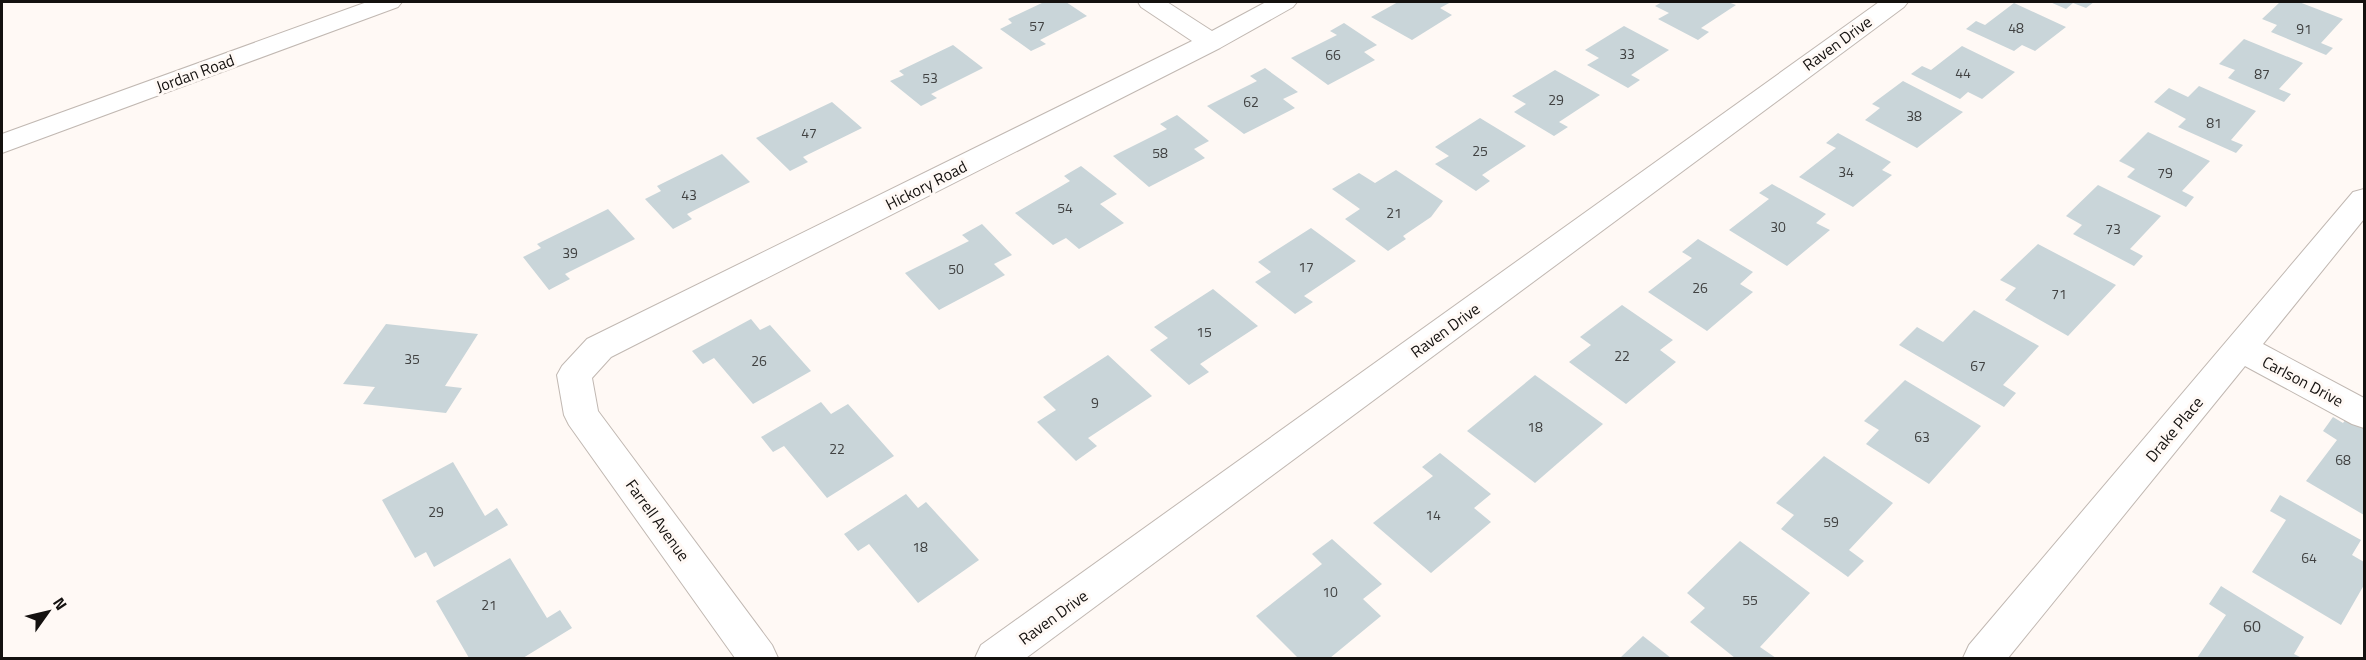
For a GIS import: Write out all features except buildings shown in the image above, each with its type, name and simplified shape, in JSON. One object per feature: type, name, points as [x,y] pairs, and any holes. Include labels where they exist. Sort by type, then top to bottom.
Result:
[{"type":"street","name":"Jordan Road","points":[[2,144],[389,2]]},
{"type":"street","points":[[1150,2],[1211,42]]},
{"type":"street","name":"Hickory Road","points":[[574,375],[599,348],[1211,42],[1284,2]]},
{"type":"street","name":"Raven Drive","points":[[995,658],[1894,2]]},
{"type":"street","name":"Drake Place","points":[[1983,658],[2364,200]]},
{"type":"street","name":"Carlson Drive","points":[[2241,348],[2364,414]]},
{"type":"street","name":"Farrell Avenue","points":[[574,375],[581,415],[758,658]]}]
